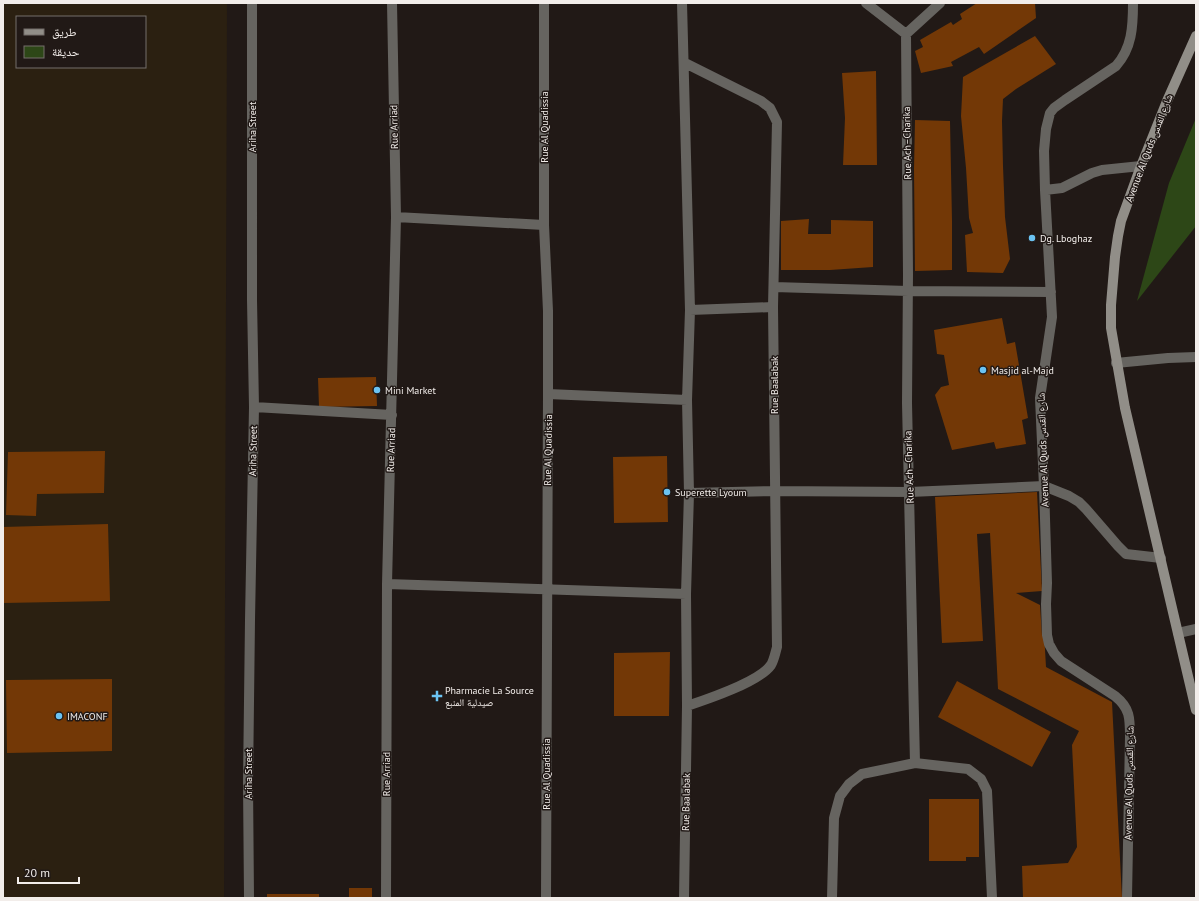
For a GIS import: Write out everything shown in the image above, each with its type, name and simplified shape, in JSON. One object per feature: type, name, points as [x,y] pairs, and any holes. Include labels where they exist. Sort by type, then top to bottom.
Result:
[{"type":"main road","name":"Avenue Al Quds شارع القدس","points":[[1196,36],[1167,101],[1121,221],[1111,294],[1111,328],[1125,408],[1196,710]]},
{"type":"street","name":"Ariha Street","points":[[249,898],[249,644],[254,407],[252,300],[252,3]]},
{"type":"street","name":"Rue Arriad","points":[[386,898],[387,584],[396,217],[392,3]]},
{"type":"street","name":"Rue Al Quadissia","points":[[544,3],[544,225],[548,311],[546,898]]},
{"type":"street","name":"Rue Baalabak","points":[[682,3],[690,310],[687,400],[689,493],[686,594],[687,706],[684,898]]},
{"type":"street","points":[[866,3],[906,34],[940,3]]},
{"type":"street","name":"Avenue Al Quds شارع القدس","points":[[1127,898],[1130,722],[1127,710],[1123,702],[1115,696],[1061,661],[1049,644],[1047,635],[1047,582],[1040,398],[1052,317],[1045,190],[1044,151],[1046,129],[1050,113],[1054,108],[1116,66],[1123,59],[1128,49],[1131,34],[1134,3]]},
{"type":"street","name":"Rue Ach–Charika","points":[[906,34],[908,291],[907,403],[915,762]]},
{"type":"street","name":"Rue Baalabak","points":[[684,63],[762,101],[770,108],[777,122],[773,307],[777,648],[775,657],[767,669],[747,682],[706,700],[687,706]]},
{"type":"street","points":[[1045,190],[1062,188],[1092,173],[1102,170],[1141,166]]},
{"type":"street","points":[[396,217],[544,225]]},
{"type":"street","points":[[774,287],[908,291],[1051,292]]},
{"type":"street","points":[[690,310],[773,307]]},
{"type":"street","points":[[1116,362],[1196,357]]},
{"type":"street","points":[[548,394],[687,400]]},
{"type":"street","points":[[254,407],[392,415]]},
{"type":"street","points":[[689,493],[774,491],[910,492],[1044,486],[1069,496],[1079,502],[1126,554],[1161,558]]},
{"type":"street","points":[[387,584],[686,594]]},
{"type":"street","points":[[1178,633],[1196,629]]},
{"type":"street","points":[[832,898],[834,818],[840,796],[850,784],[862,774],[915,762],[968,769],[982,780],[987,791],[992,898]]},
{"type":"shaded area","points":[[3,3],[227,3],[224,898],[3,898]]},
{"type":"green space","points":[[1196,118],[1196,226],[1137,301],[1169,183]]},
{"type":"building","points":[[977,3],[1035,3],[1036,18],[984,54],[979,47],[951,62],[953,66],[921,73],[915,51],[923,47],[920,40],[951,22],[953,25],[962,19],[960,14]]},
{"type":"building","points":[[1035,36],[1056,64],[1003,99],[1002,121],[1005,217],[1010,259],[1003,273],[967,272],[965,235],[973,233],[969,218],[961,116],[963,77]]},
{"type":"building","points":[[876,71],[877,165],[843,165],[845,118],[842,73]]},
{"type":"building","points":[[915,120],[950,121],[952,270],[915,271]]},
{"type":"building","points":[[809,219],[808,234],[831,234],[831,220],[873,221],[873,267],[830,270],[781,270],[781,221]]},
{"type":"building","name":"Masjid al-Majd","points":[[1002,318],[1007,344],[1015,342],[1028,418],[1022,420],[1026,444],[996,449],[994,442],[952,450],[935,395],[941,387],[949,385],[944,355],[937,354],[934,330]]},
{"type":"building","points":[[376,377],[377,406],[319,407],[318,378]]},
{"type":"building","points":[[105,451],[104,493],[37,494],[36,516],[6,515],[8,452]]},
{"type":"building","points":[[667,456],[668,522],[614,523],[613,457]]},
{"type":"building","points":[[1037,492],[1042,591],[1016,593],[1040,605],[1042,636],[1044,632],[1046,667],[1112,702],[1122,898],[1023,898],[1022,866],[1068,863],[1077,847],[1072,745],[1079,731],[998,689],[990,533],[977,534],[983,641],[942,643],[935,497]]},
{"type":"building","points":[[108,524],[110,601],[3,603],[3,527]]},
{"type":"building","points":[[670,652],[669,716],[614,716],[614,653]]},
{"type":"building","name":"IMACONF","points":[[112,679],[112,751],[7,753],[6,680]]},
{"type":"building","points":[[957,681],[1051,732],[1032,767],[938,717]]},
{"type":"building","points":[[929,799],[979,799],[979,857],[966,857],[966,861],[929,861]]},
{"type":"building","points":[[349,888],[372,888],[372,898],[349,898]]},
{"type":"building","points":[[267,894],[319,894],[319,898],[267,898]]},
{"type":"place","name":"Dg. Lboghaz","points":[[1032,238]]},
{"type":"place","name":"Masjid al-Majd","points":[[983,370]]},
{"type":"place","name":"Mini Market","points":[[377,390]]},
{"type":"place","name":"Superette Lyoum","points":[[667,492]]},
{"type":"place","name":"Pharmacie La Source صيدلية المنبع","points":[[437,696]]},
{"type":"place","name":"IMACONF","points":[[59,716]]}]
